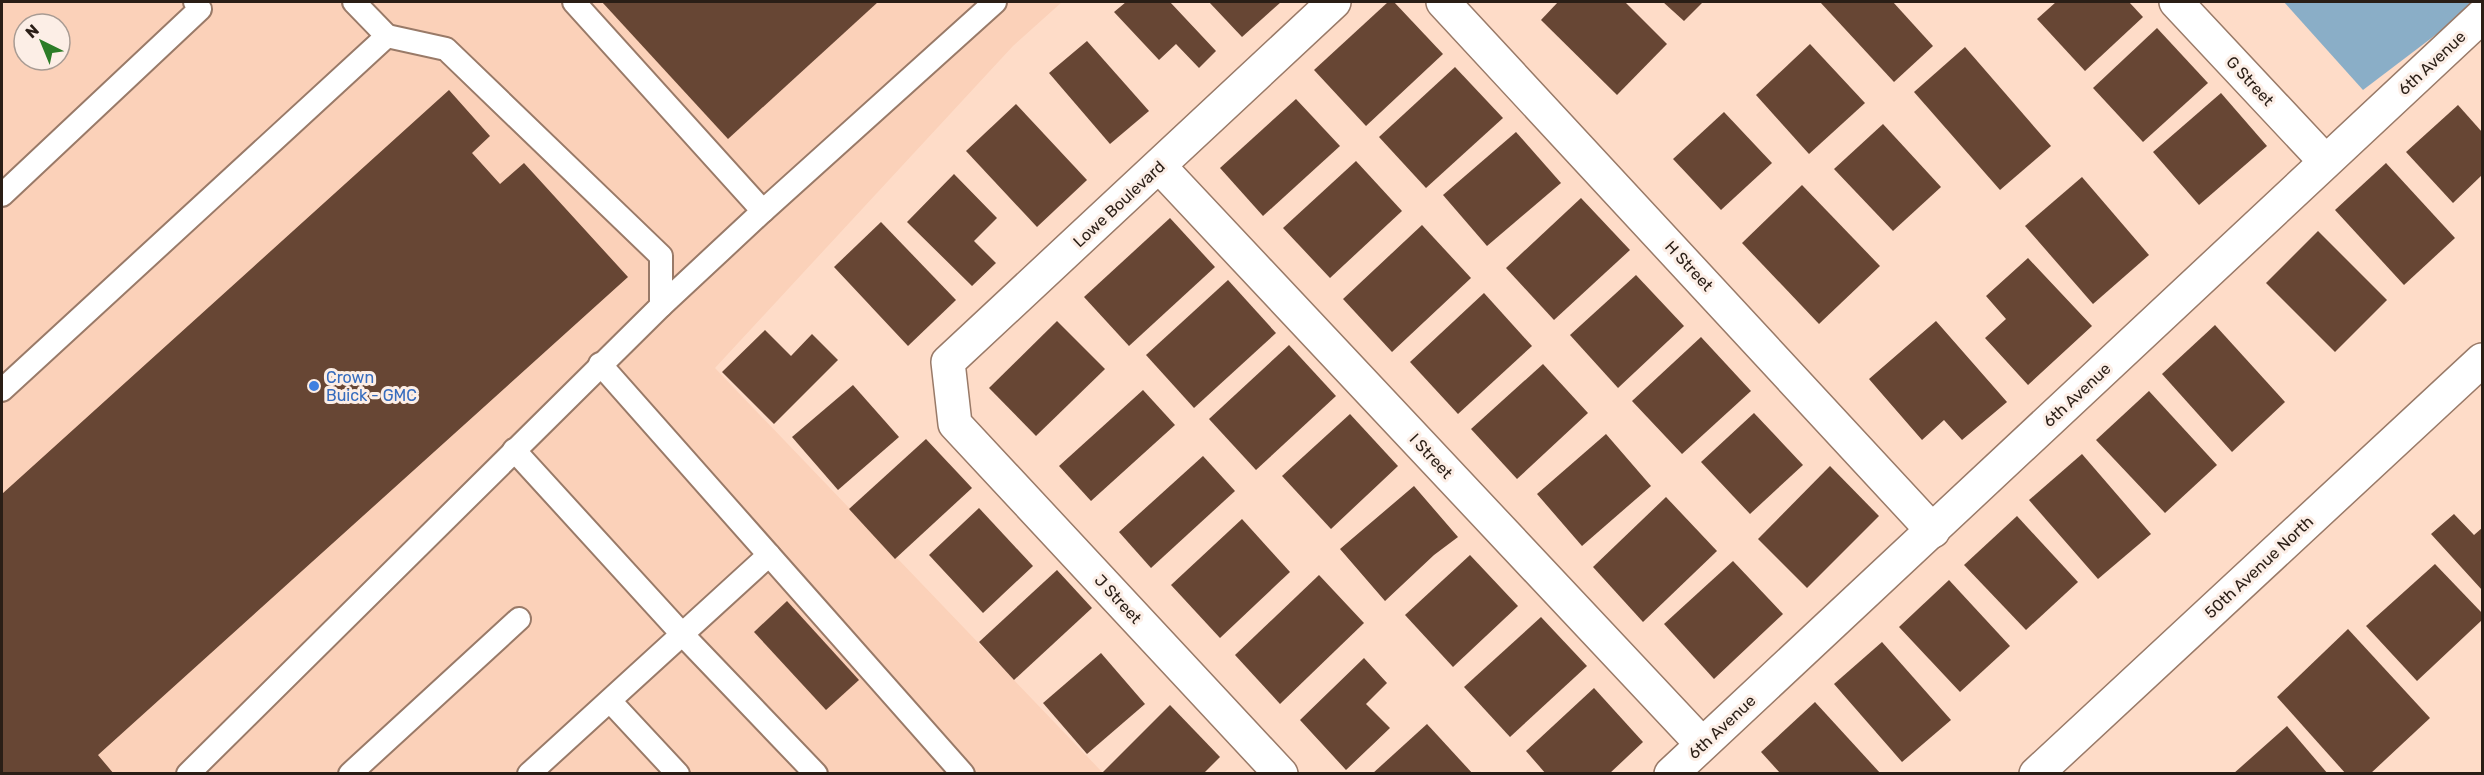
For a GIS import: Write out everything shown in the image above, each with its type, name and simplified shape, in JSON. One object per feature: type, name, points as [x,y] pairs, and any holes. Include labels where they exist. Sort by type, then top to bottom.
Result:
[{"type":"street","name":"Lowe Boulevard","points":[[955,423],[948,362],[1160,167],[1334,2]]},
{"type":"street","name":"H Street","points":[[1443,2],[1934,531]]},
{"type":"street","name":"G Street","points":[[2175,2],[2325,161]]},
{"type":"street","name":"6th Avenue","points":[[1671,774],[1934,531],[2325,161],[2482,16]]},
{"type":"street","name":"I Street","points":[[1160,167],[1702,744]]},
{"type":"street","name":"50th Avenue North","points":[[2036,774],[2482,360]]},
{"type":"street","name":"J Street","points":[[955,423],[1281,774]]},
{"type":"lane","points":[[2,195],[200,9],[195,2]]},
{"type":"lane","points":[[354,2],[387,36],[446,49],[661,256],[661,306]]},
{"type":"lane","points":[[574,2],[763,211]]},
{"type":"lane","points":[[188,774],[600,364],[763,211],[995,2]]},
{"type":"lane","points":[[2,390],[387,36]]},
{"type":"lane","points":[[600,364],[963,774]]},
{"type":"lane","points":[[514,450],[682,634],[816,774]]},
{"type":"lane","points":[[534,772],[770,555]]},
{"type":"lane","points":[[350,774],[519,619]]},
{"type":"lane","points":[[610,700],[678,774]]},
{"type":"shaded area","points":[[2,2],[1062,2],[1013,46],[715,368],[1103,773],[2,774]]},
{"type":"water","points":[[2284,2],[2479,2],[2363,90]]},
{"type":"building","points":[[602,2],[878,2],[728,139]]},
{"type":"building","points":[[1126,2],[1170,2],[1216,51],[1199,68],[1176,44],[1159,60],[1114,12]]},
{"type":"building","points":[[1209,2],[1281,2],[1242,37]]},
{"type":"building","points":[[1388,2],[1394,2],[1443,54],[1366,126],[1314,70]]},
{"type":"building","points":[[1558,2],[1625,2],[1667,44],[1617,95],[1541,20]]},
{"type":"building","points":[[1663,2],[1703,2],[1684,21]]},
{"type":"building","points":[[1820,2],[1893,2],[1933,46],[1894,82]]},
{"type":"building","points":[[2056,2],[2129,2],[2143,17],[2085,71],[2037,19]]},
{"type":"building","points":[[2157,28],[2208,83],[2143,142],[2093,88]]},
{"type":"building","points":[[1087,41],[1149,111],[1110,144],[1049,73]]},
{"type":"building","points":[[1810,44],[1865,103],[1809,154],[1756,95]]},
{"type":"building","points":[[1965,47],[2051,146],[2000,190],[1914,92]]},
{"type":"building","points":[[1455,67],[1503,118],[1426,188],[1379,137]]},
{"type":"building","name":"Crown Buick - GMC","points":[[449,90],[490,136],[472,153],[500,184],[524,163],[628,277],[98,755],[114,774],[2,774],[2,494]]},
{"type":"building","points":[[2221,93],[2267,146],[2199,205],[2153,152]]},
{"type":"building","points":[[1296,99],[1340,146],[1263,216],[1220,168]]},
{"type":"building","points":[[1016,104],[1087,180],[1037,227],[966,151]]},
{"type":"building","points":[[2458,105],[2482,132],[2482,175],[2453,203],[2406,152]]},
{"type":"building","points":[[1724,112],[1772,163],[1721,210],[1673,159]]},
{"type":"building","points":[[1883,124],[1941,187],[1893,231],[1834,169]]},
{"type":"building","points":[[1516,132],[1561,183],[1487,246],[1443,195]]},
{"type":"building","points":[[1356,161],[1402,211],[1330,278],[1283,228]]},
{"type":"building","points":[[2386,163],[2455,238],[2404,285],[2335,210]]},
{"type":"building","points":[[954,174],[997,218],[974,241],[996,263],[972,286],[907,222]]},
{"type":"building","points":[[2082,177],[2149,255],[2093,304],[2025,226]]},
{"type":"building","points":[[1802,185],[1880,266],[1819,324],[1742,243]]},
{"type":"building","points":[[1581,198],[1630,250],[1554,320],[1506,268]]},
{"type":"building","points":[[1170,218],[1215,267],[1129,346],[1084,297]]},
{"type":"building","points":[[881,222],[956,300],[908,346],[834,267]]},
{"type":"building","points":[[1422,225],[1471,278],[1392,352],[1343,299]]},
{"type":"building","points":[[2318,231],[2387,300],[2335,352],[2266,283]]},
{"type":"building","points":[[2028,258],[2092,326],[2028,385],[1985,338],[2006,319],[1986,296]]},
{"type":"building","points":[[1636,275],[1684,326],[1618,388],[1570,335]]},
{"type":"building","points":[[1228,280],[1276,333],[1194,408],[1146,355]]},
{"type":"building","points":[[1484,293],[1532,346],[1458,414],[1410,362]]},
{"type":"building","points":[[1057,321],[1105,369],[1036,436],[989,388]]},
{"type":"building","points":[[1936,321],[2007,402],[1962,440],[1944,420],[1922,440],[1869,379]]},
{"type":"building","points":[[2215,325],[2285,402],[2232,452],[2162,374]]},
{"type":"building","points":[[765,330],[791,356],[812,334],[838,360],[774,424],[722,372]]},
{"type":"building","points":[[1701,337],[1751,391],[1682,454],[1632,401]]},
{"type":"building","points":[[1289,345],[1336,396],[1256,470],[1209,419]]},
{"type":"building","points":[[1543,364],[1588,413],[1517,479],[1471,429]]},
{"type":"building","points":[[853,385],[899,437],[838,490],[792,437]]},
{"type":"building","points":[[1143,390],[1175,425],[1091,501],[1059,466]]},
{"type":"building","points":[[2149,391],[2217,465],[2165,513],[2096,440]]},
{"type":"building","points":[[1754,413],[1803,465],[1750,514],[1701,462]]},
{"type":"building","points":[[1350,414],[1398,466],[1331,529],[1282,476]]},
{"type":"building","points":[[1606,434],[1651,486],[1582,546],[1537,494]]},
{"type":"building","points":[[926,439],[972,488],[895,559],[849,509]]},
{"type":"building","points":[[2082,454],[2151,534],[2098,579],[2029,500]]},
{"type":"building","points":[[1203,456],[1235,491],[1151,568],[1119,532]]},
{"type":"building","points":[[1830,466],[1879,516],[1807,588],[1758,539]]},
{"type":"building","points":[[1414,486],[1458,537],[1434,555],[1385,601],[1340,549]]},
{"type":"building","points":[[1666,497],[1717,551],[1643,622],[1593,567]]},
{"type":"building","points":[[979,508],[1033,566],[983,613],[929,555]]},
{"type":"building","points":[[2454,514],[2474,535],[2482,528],[2482,590],[2431,534]]},
{"type":"building","points":[[2017,516],[2078,582],[2026,630],[1964,565]]},
{"type":"building","points":[[1242,519],[1290,572],[1220,638],[1171,585]]},
{"type":"building","points":[[1470,555],[1518,606],[1453,667],[1405,615]]},
{"type":"building","points":[[1733,561],[1783,614],[1714,679],[1664,624]]},
{"type":"building","points":[[2435,564],[2482,613],[2482,620],[2417,681],[2366,626]]},
{"type":"building","points":[[1057,570],[1092,608],[1014,680],[979,642]]},
{"type":"building","points":[[1319,575],[1364,623],[1280,704],[1235,655]]},
{"type":"building","points":[[1949,580],[2010,646],[1960,692],[1899,627]]},
{"type":"building","points":[[787,601],[859,680],[826,710],[754,632]]},
{"type":"building","points":[[1541,617],[1587,666],[1510,737],[1464,687]]},
{"type":"building","points":[[2348,629],[2430,718],[2370,774],[2346,774],[2277,697]]},
{"type":"building","points":[[1882,642],[1951,720],[1902,762],[1834,684]]},
{"type":"building","points":[[1101,653],[1145,704],[1087,754],[1043,703]]},
{"type":"building","points":[[1364,658],[1387,683],[1366,704],[1390,728],[1346,770],[1300,720]]},
{"type":"building","points":[[1594,688],[1643,742],[1609,774],[1546,774],[1526,751]]},
{"type":"building","points":[[1815,702],[1881,774],[1781,774],[1761,752]]},
{"type":"building","points":[[1170,705],[1220,757],[1203,774],[1101,774]]},
{"type":"building","points":[[1427,724],[1473,774],[1372,774]]},
{"type":"building","points":[[2287,726],[2328,774],[2233,774]]},
{"type":"place","name":"Crown Buick - GMC","points":[[314,386]]}]
